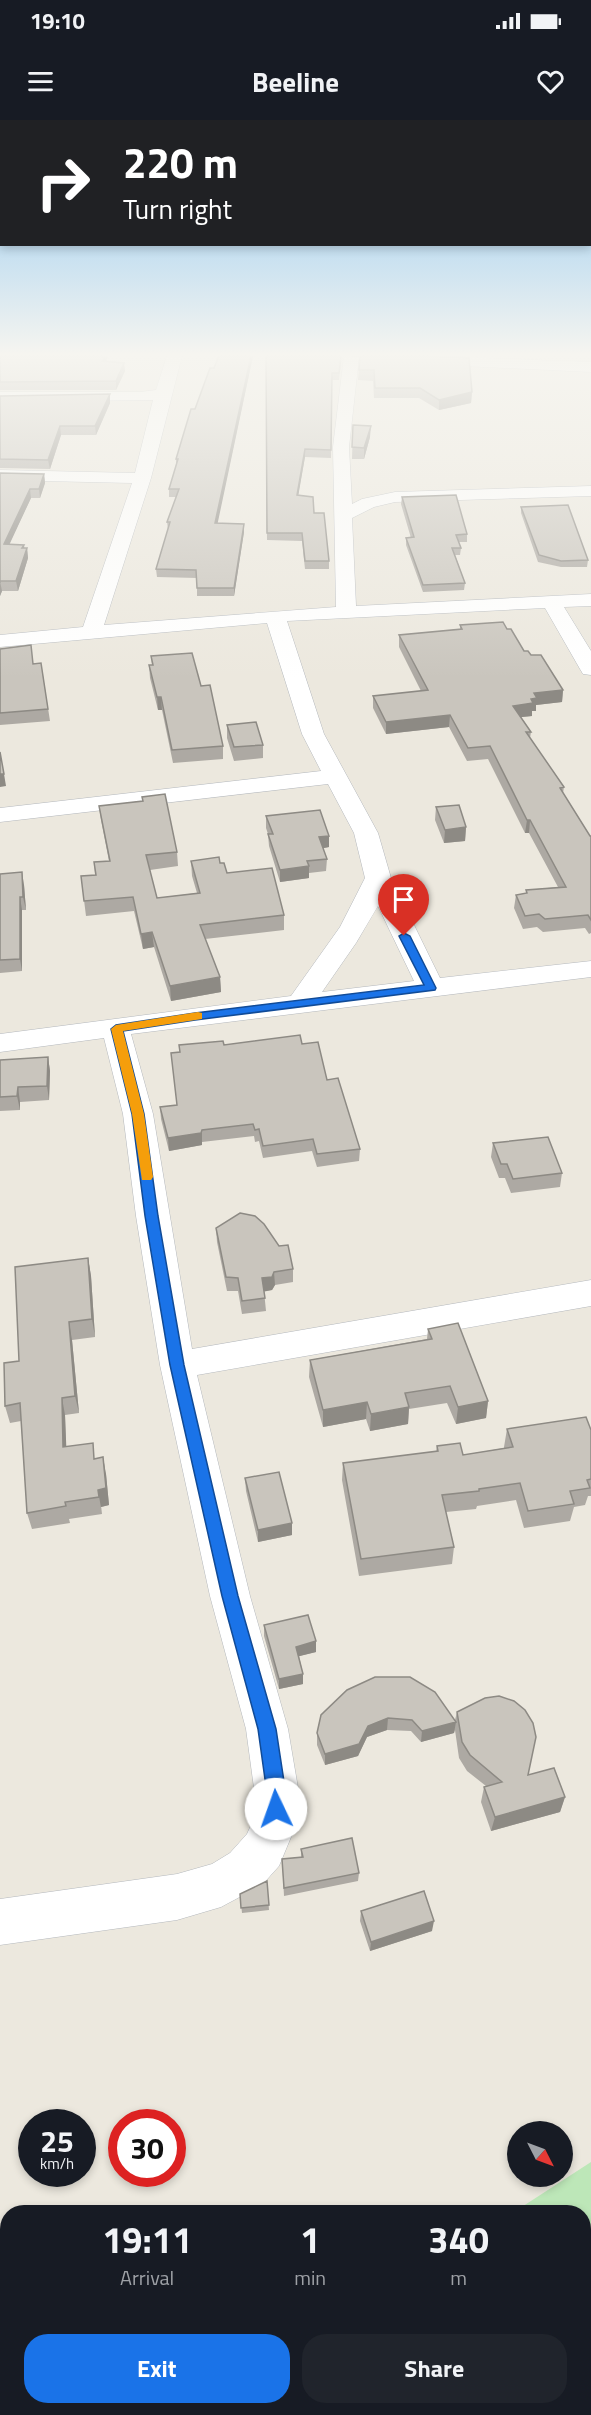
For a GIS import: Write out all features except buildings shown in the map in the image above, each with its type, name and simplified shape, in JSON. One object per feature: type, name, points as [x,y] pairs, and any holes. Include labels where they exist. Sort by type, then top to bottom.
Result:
[{"type":"street","points":[[92,632],[146,463]]},
{"type":"street","points":[[342,463],[346,612]]},
{"type":"street","points":[[0,475],[142,478]]},
{"type":"street","points":[[344,491],[384,499]]},
{"type":"street","points":[[345,515],[368,503],[384,499],[591,491]]},
{"type":"street","points":[[0,641],[275,616],[591,600]]},
{"type":"street","points":[[552,602],[591,669]]},
{"type":"street","points":[[275,616],[313,734],[366,833],[378,878],[431,988]]},
{"type":"street","points":[[0,815],[335,776]]},
{"type":"street","points":[[300,1004],[337,953],[363,910],[378,878]]},
{"type":"street","points":[[0,1043],[591,969]]},
{"type":"street","points":[[0,1922],[177,1897],[221,1884],[246,1869],[263,1850],[274,1825],[276,1788],[267,1729],[230,1596],[177,1365],[152,1216],[138,1114],[116,1029]]},
{"type":"street","points":[[177,1365],[591,1293]]},
{"type":"green space","points":[[591,2162],[591,2205],[525,2205],[552,2187],[573,2187],[573,2174]]},
{"type":"slow traffic","points":[[147,1177],[138,1114],[116,1029],[198,1016]]},
{"type":"route","points":[[276,1809],[276,1788],[267,1729],[230,1596],[177,1365],[152,1216],[138,1114],[116,1029],[195,1016],[431,988],[404,936]]}]
